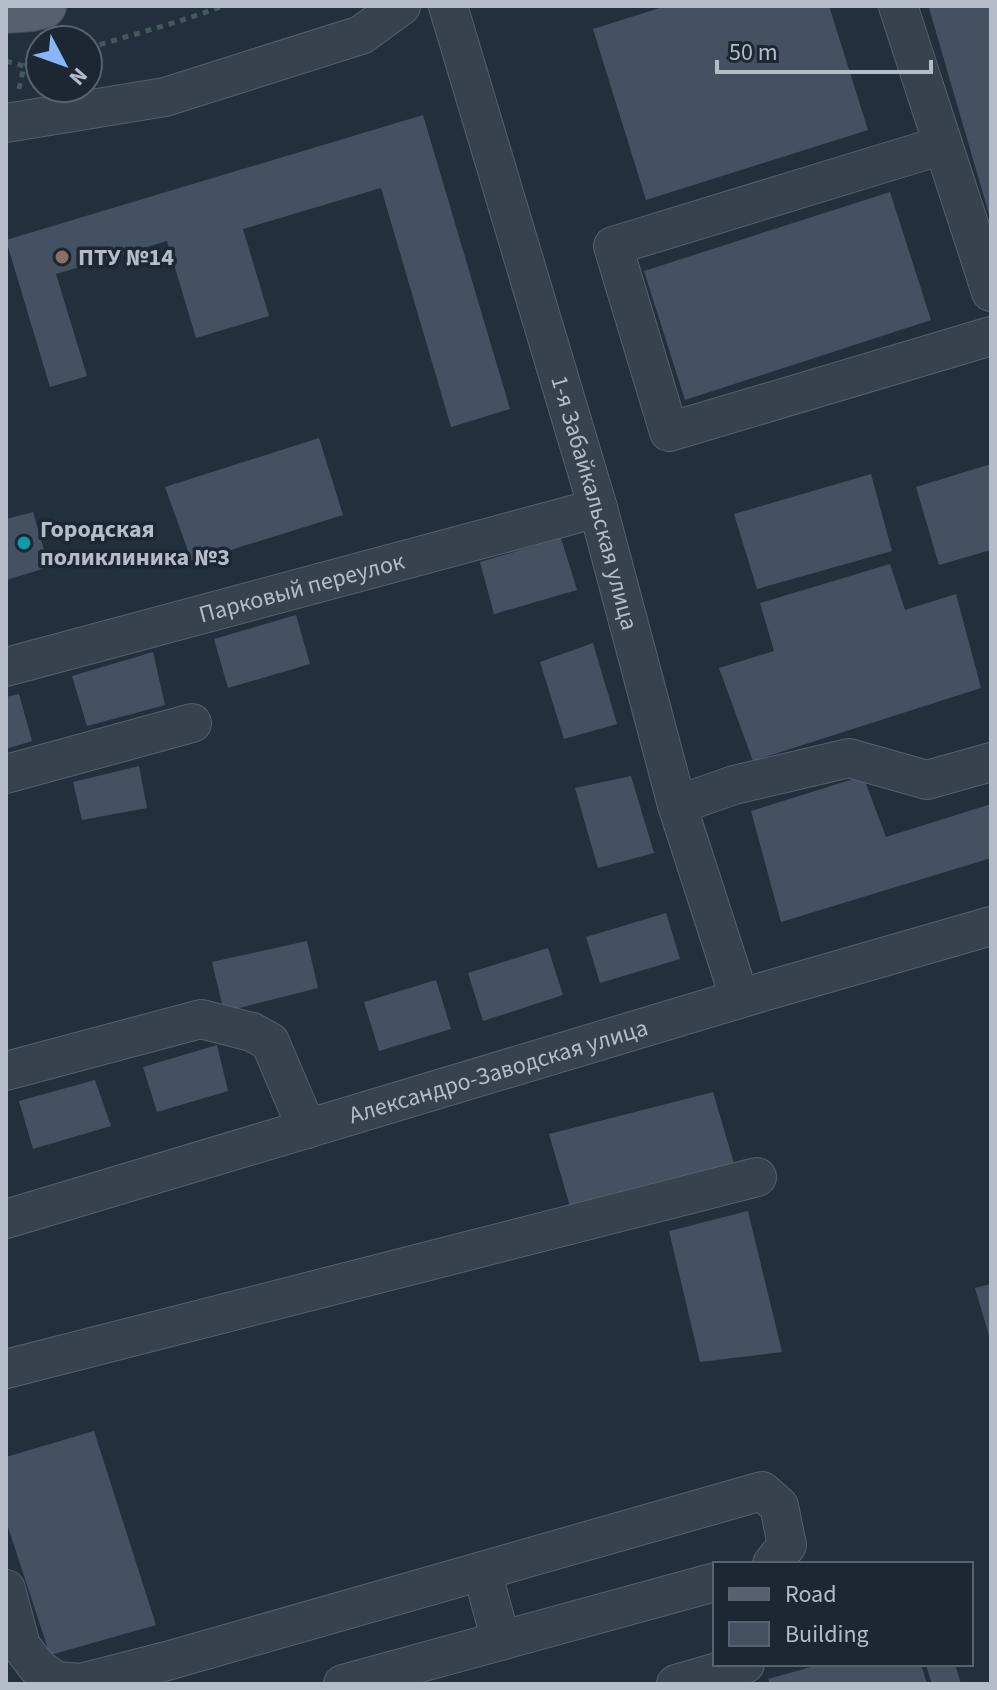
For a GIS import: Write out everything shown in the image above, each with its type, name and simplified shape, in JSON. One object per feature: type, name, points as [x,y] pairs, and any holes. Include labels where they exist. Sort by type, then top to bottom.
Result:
[{"type":"main road","points":[[6,11],[44,6]]},
{"type":"street","points":[[12,107],[165,97],[361,35],[401,6]]},
{"type":"street","name":"1-я Забайкальская улица","points":[[448,6],[598,508],[677,805],[733,978],[736,1000]]},
{"type":"street","points":[[898,6],[991,292]]},
{"type":"street","points":[[943,145],[613,246],[669,432],[991,336]]},
{"type":"street","name":"Парковый переулок","points":[[6,667],[598,508]]},
{"type":"street","points":[[6,774],[192,723]]},
{"type":"street","points":[[677,805],[734,785],[849,758],[927,780],[991,762]]},
{"type":"street","name":"Александро-Заводская улица","points":[[6,1219],[991,926]]},
{"type":"street","points":[[6,1071],[201,1019],[252,1032],[270,1042],[307,1129]]},
{"type":"street","points":[[6,1369],[757,1177]]},
{"type":"street","points":[[6,1589],[21,1646],[38,1668],[56,1681],[81,1683],[762,1491],[779,1506],[787,1545],[774,1562]]},
{"type":"street","points":[[482,1571],[501,1641]]},
{"type":"street","points":[[343,1684],[713,1583]]},
{"type":"street","points":[[676,1684],[738,1666]]},
{"type":"path","points":[[104,43],[223,6]]},
{"type":"path","points":[[6,61],[24,66],[12,107]]},
{"type":"building","points":[[666,6],[829,6],[868,130],[646,200],[593,29]]},
{"type":"building","points":[[989,6],[991,221],[929,8]]},
{"type":"building","name":"ПТУ №14","points":[[423,115],[510,409],[451,427],[381,188],[243,229],[269,316],[196,338],[167,241],[56,274],[87,376],[50,387],[6,240]]},
{"type":"building","points":[[890,192],[931,320],[685,400],[644,271]]},
{"type":"building","points":[[319,438],[343,515],[192,562],[165,487]]},
{"type":"building","points":[[991,464],[991,550],[939,565],[916,487]]},
{"type":"building","points":[[871,474],[892,551],[757,589],[734,514]]},
{"type":"building","name":"Городская поликлиника №3","points":[[33,512],[49,567],[6,580],[6,519]]},
{"type":"building","points":[[561,538],[577,590],[494,614],[480,562]]},
{"type":"building","points":[[890,564],[905,610],[956,594],[981,688],[753,761],[719,668],[774,651],[760,603]]},
{"type":"building","points":[[296,615],[310,664],[228,688],[214,639]]},
{"type":"building","points":[[593,643],[617,724],[564,739],[540,662]]},
{"type":"building","points":[[153,652],[165,705],[87,726],[72,676]]},
{"type":"building","points":[[19,694],[32,741],[6,749],[6,697]]},
{"type":"building","points":[[139,766],[147,808],[82,820],[73,782]]},
{"type":"building","points":[[631,776],[654,853],[598,868],[575,788]]},
{"type":"building","points":[[863,776],[886,837],[991,804],[991,858],[781,922],[751,811]]},
{"type":"building","points":[[666,913],[680,959],[600,983],[586,937]]},
{"type":"building","points":[[307,941],[318,988],[224,1012],[212,962]]},
{"type":"building","points":[[548,948],[563,995],[483,1021],[468,973]]},
{"type":"building","points":[[436,980],[451,1029],[379,1051],[364,1002]]},
{"type":"building","points":[[217,1045],[228,1091],[157,1112],[143,1067]]},
{"type":"building","points":[[95,1080],[111,1126],[33,1149],[19,1101]]},
{"type":"building","points":[[713,1092],[735,1167],[571,1210],[549,1134]]},
{"type":"building","points":[[748,1211],[782,1352],[700,1362],[669,1231]]},
{"type":"building","points":[[991,1284],[991,1339],[990,1339],[975,1288]]},
{"type":"building","points":[[94,1431],[156,1625],[50,1655],[6,1521],[6,1457]]},
{"type":"building","points":[[815,1666],[922,1666],[927,1684],[770,1684],[768,1679]]},
{"type":"building","points":[[926,1666],[956,1666],[961,1684],[932,1684]]},
{"type":"place","name":"ПТУ №14","points":[[62,257]]},
{"type":"place","name":"Городская поликлиника №3","points":[[24,543]]}]
